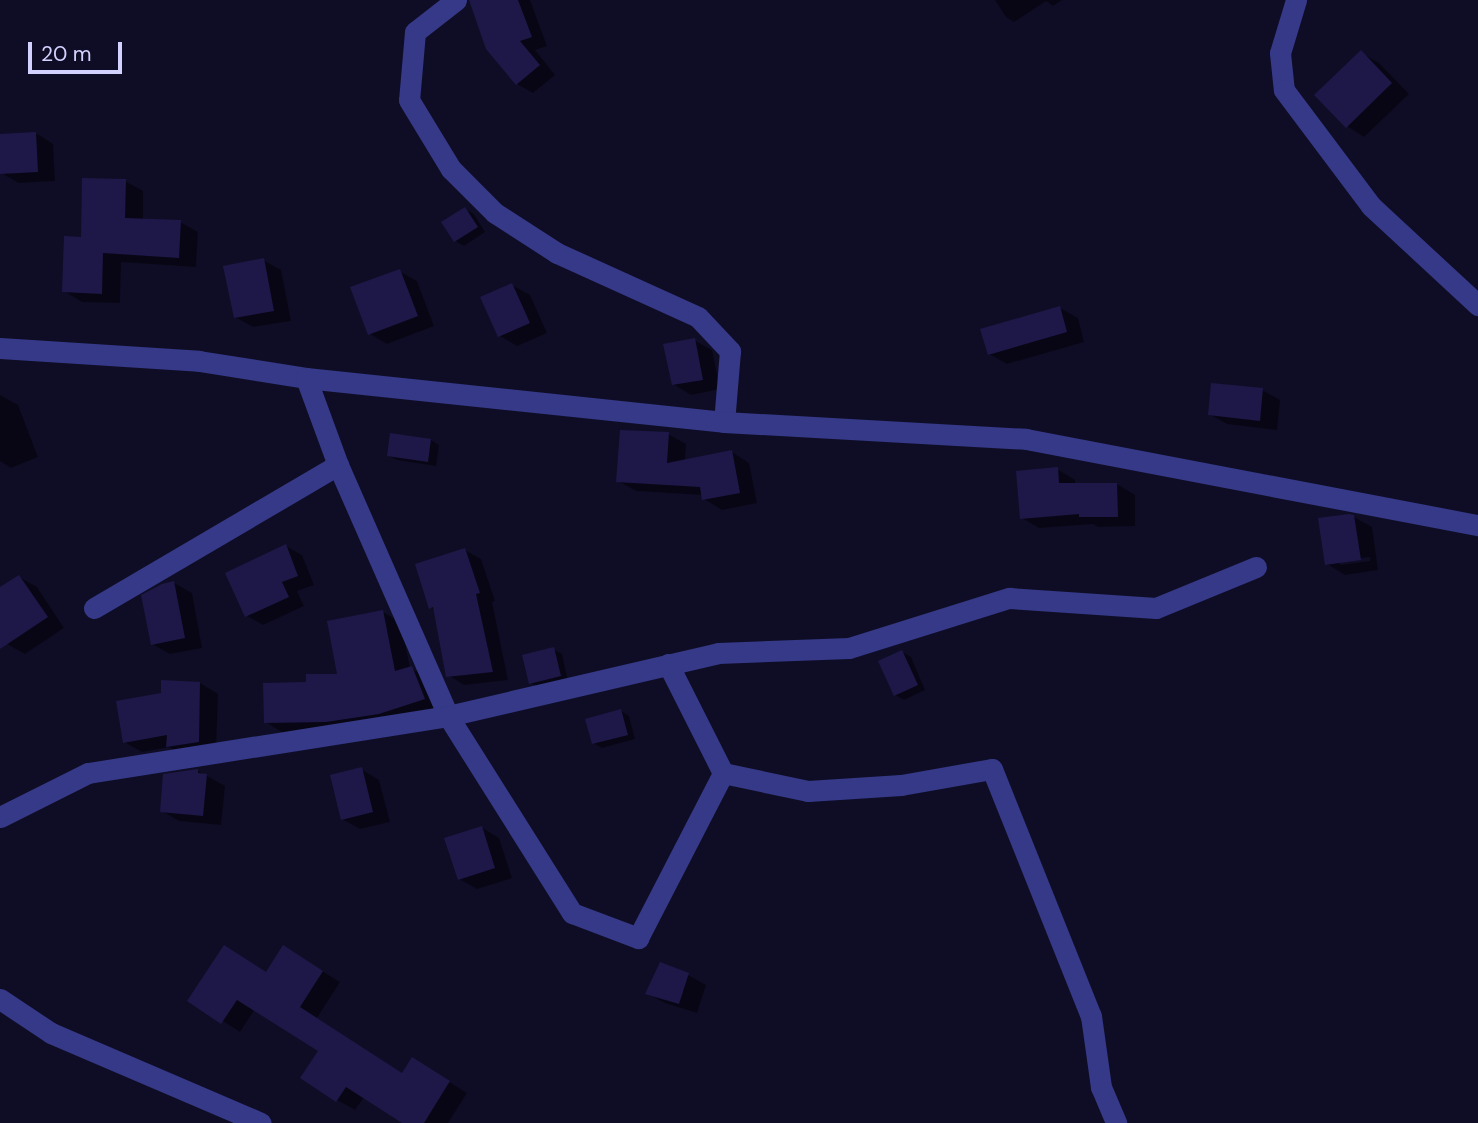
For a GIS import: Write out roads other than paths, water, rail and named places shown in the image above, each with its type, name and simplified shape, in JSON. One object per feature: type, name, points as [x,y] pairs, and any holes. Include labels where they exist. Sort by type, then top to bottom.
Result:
[{"type":"street","points":[[456,0],[415,32],[409,100],[451,169],[495,213],[557,253],[698,317],[730,351],[724,422]]},
{"type":"street","points":[[1296,0],[1280,53],[1284,90],[1371,206],[1478,305]]},
{"type":"street","points":[[0,348],[199,361],[306,378],[724,422],[1026,439],[1478,525]]},
{"type":"street","points":[[306,378],[338,465],[447,716],[572,913],[638,938],[723,773]]},
{"type":"street","points":[[94,608],[338,465]]},
{"type":"street","points":[[0,817],[88,773],[447,716],[718,653],[849,648],[1009,598],[1156,608],[1256,567]]},
{"type":"street","points":[[668,664],[723,773]]},
{"type":"street","points":[[723,773],[808,791],[901,785],[992,769],[1091,1016],[1101,1087],[1116,1123]]},
{"type":"street","points":[[0,999],[51,1032],[261,1123]]}]
